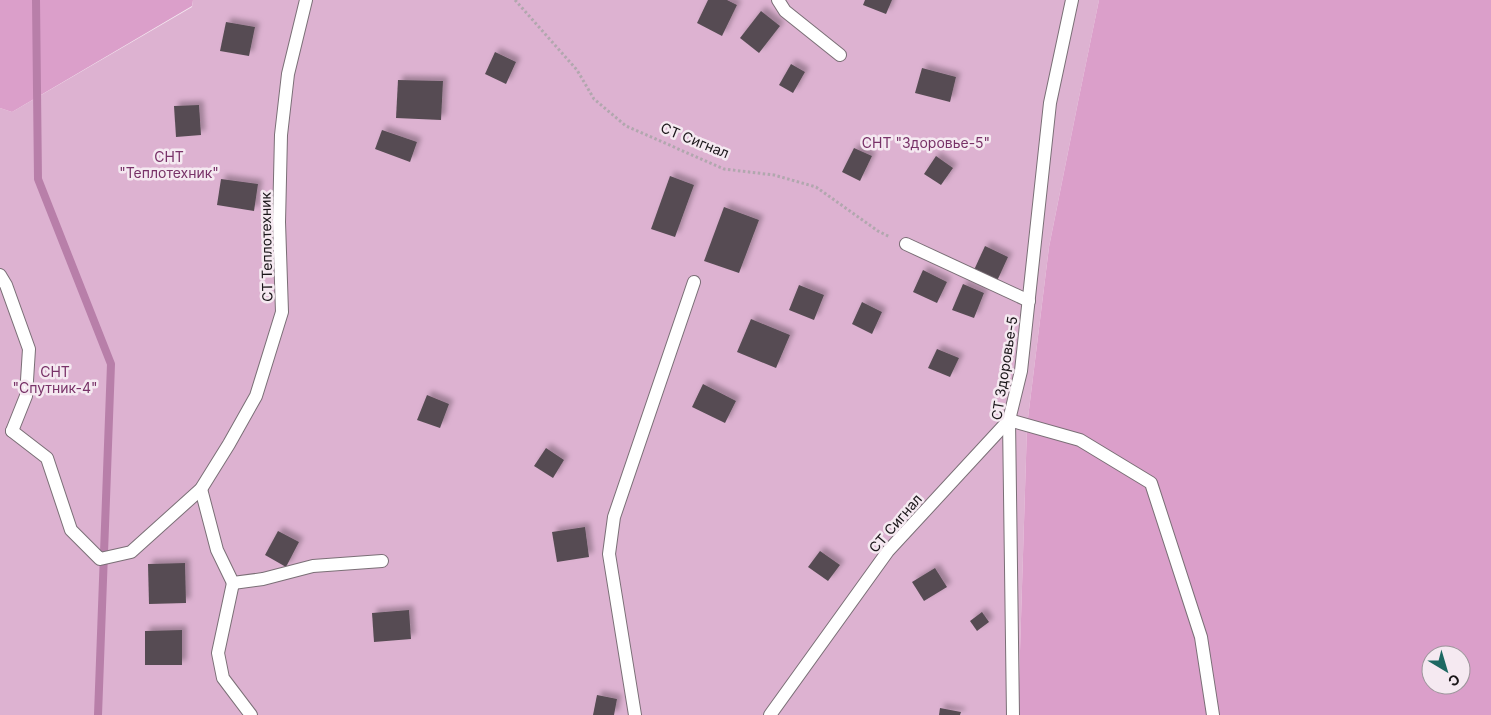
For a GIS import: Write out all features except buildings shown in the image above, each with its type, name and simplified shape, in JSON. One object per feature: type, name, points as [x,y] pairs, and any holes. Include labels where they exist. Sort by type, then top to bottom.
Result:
[{"type":"lane","name":"СТ Теплотехник","points":[[6,432],[47,458],[71,530],[100,559],[132,552],[201,489],[256,396],[282,312],[279,222],[281,135],[288,74],[306,0]]},
{"type":"lane","points":[[778,0],[785,10],[840,55]]},
{"type":"lane","name":"СТ Здоровье-5","points":[[1013,715],[1009,420],[1021,372],[1050,103],[1072,0]]},
{"type":"lane","points":[[906,244],[1029,301]]},
{"type":"lane","points":[[0,275],[6,285],[29,349],[26,396],[6,432]]},
{"type":"lane","points":[[635,715],[609,554],[614,517],[694,282]]},
{"type":"lane","points":[[1009,420],[1080,440],[1151,483],[1202,637],[1213,715]]},
{"type":"lane","name":"СТ Сигнал","points":[[770,715],[888,551],[1009,420]]},
{"type":"lane","points":[[201,489],[217,550],[233,583],[218,653],[224,678],[251,715]]},
{"type":"lane","points":[[233,583],[262,579],[313,566],[382,562]]},
{"type":"path","name":"СТ Сигнал","points":[[515,0],[576,70],[594,99],[626,126],[724,169],[774,175],[816,187],[878,232],[906,244]]},
{"type":"green space","points":[[193,0],[1099,0],[1049,247],[1027,426],[1018,715],[0,715],[0,108],[12,112],[192,7]]},
{"type":"shaded area","points":[[0,0],[193,0],[192,6],[12,112],[0,108]]},
{"type":"shaded area","points":[[1099,0],[1491,0],[1491,715],[1018,715],[1027,426],[1049,247]]},
{"type":"waterway","points":[[36,0],[38,179],[111,364],[98,715]]},
{"type":"park label","name":"СНТ \"Здоровье-5\"","points":[[926,142]]},
{"type":"park label","name":"СНТ \"Теплотехник\"","points":[[169,164]]},
{"type":"park label","name":"СНТ \"Спутник-4\"","points":[[55,380]]}]
